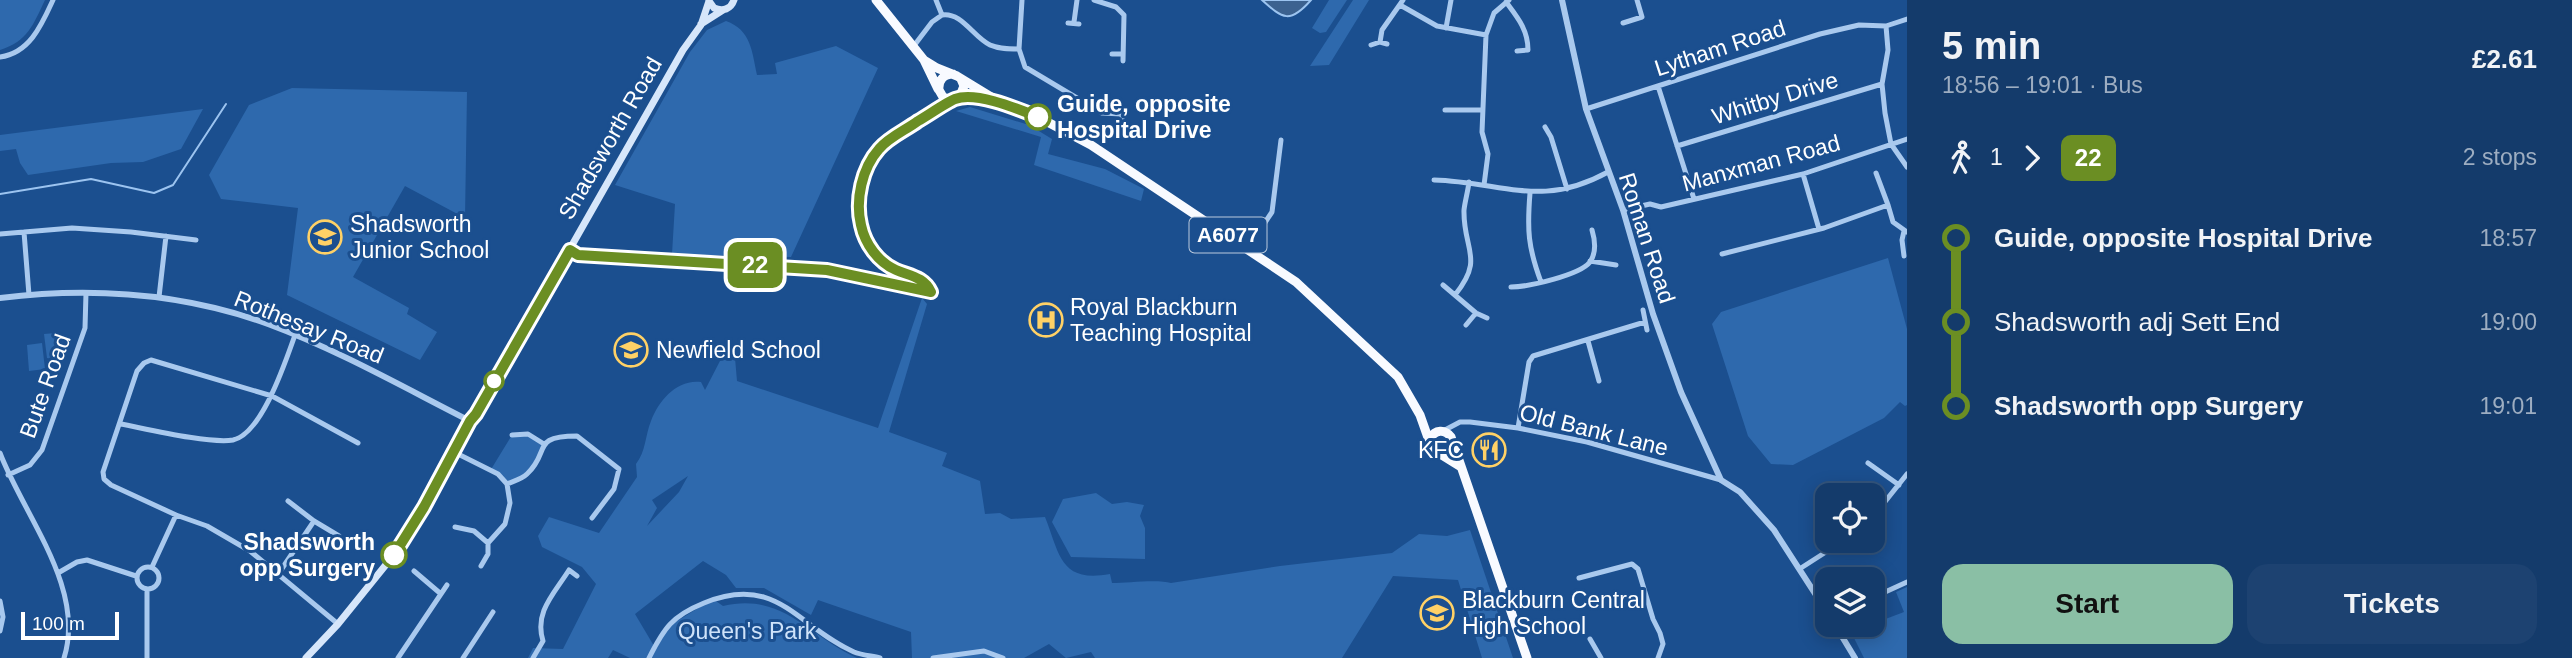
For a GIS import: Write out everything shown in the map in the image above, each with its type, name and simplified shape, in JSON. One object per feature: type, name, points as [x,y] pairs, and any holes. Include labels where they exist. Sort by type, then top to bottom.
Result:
[{"type":"highway","name":"A6077","points":[[876,0],[924,60],[938,89],[947,99],[998,101]]},
{"type":"highway","name":"A6077","points":[[924,60],[998,101],[1038,117],[1091,145],[1296,282],[1404,384],[1420,415],[1432,449],[1461,467]]},
{"type":"highway","points":[[938,89],[942,78],[957,76],[964,89],[957,99]]},
{"type":"highway","name":"A6077","points":[[1420,415],[1450,435],[1527,658]]},
{"type":"highway","points":[[1430,439],[1442,431]]},
{"type":"highway","points":[[1441,453],[1450,449],[1452,441]]},
{"type":"main road","name":"Shadsworth Road","points":[[701,25],[730,7],[734,0]]},
{"type":"main road","name":"Shadsworth Road","points":[[709,1],[714,8],[723,10]]},
{"type":"main road","name":"Shadsworth Road","points":[[306,658],[338,624],[397,551],[683,50],[701,25],[709,1]]},
{"type":"street","points":[[0,57],[9,56],[38,33],[53,0]]},
{"type":"street","points":[[936,0],[942,15]]},
{"type":"street","points":[[1022,0],[1019,49],[1023,64],[1033,73],[1102,113],[1122,114]]},
{"type":"street","points":[[1074,23],[1077,0]]},
{"type":"street","points":[[1094,0],[1116,7],[1124,15],[1123,58],[1112,54]]},
{"type":"street","points":[[1446,28],[1451,0]]},
{"type":"street","name":"Roman Road","points":[[1562,0],[1570,48],[1586,109],[1623,211],[1653,314],[1681,392],[1721,480]]},
{"type":"street","points":[[1623,23],[1642,17],[1637,0]]},
{"type":"street","points":[[1484,185],[1488,154],[1482,132],[1486,35],[1494,13],[1507,1],[1522,23],[1528,41],[1528,50],[1517,51]]},
{"type":"street","points":[[1380,42],[1382,30],[1401,2],[1431,24],[1486,35]]},
{"type":"street","points":[[913,47],[932,22],[942,15],[953,15],[987,44],[1004,49],[1019,49]]},
{"type":"street","name":"Lytham Road","points":[[1586,109],[1820,34],[1859,25],[1886,26],[1907,19]]},
{"type":"street","points":[[1886,26],[1888,50],[1882,84],[1885,113],[1891,144],[1907,167]]},
{"type":"street","points":[[1371,45],[1380,42],[1387,44]]},
{"type":"street","name":"Whitby Drive","points":[[1677,146],[1882,84]]},
{"type":"street","points":[[1658,86],[1694,199]]},
{"type":"street","points":[[1445,110],[1482,110]]},
{"type":"street","points":[[1545,127],[1551,137],[1567,189]]},
{"type":"street","name":"Manxman Road","points":[[1623,211],[1650,204],[1661,207],[1803,174],[1907,139]]},
{"type":"street","points":[[1248,248],[1272,212],[1281,140]]},
{"type":"street","points":[[1434,180],[1469,182],[1530,193],[1567,189],[1608,172]]},
{"type":"street","points":[[1876,173],[1893,222],[1905,232],[1902,240],[1904,256]]},
{"type":"street","points":[[1803,174],[1819,229]]},
{"type":"street","points":[[1455,295],[1468,278],[1472,261],[1464,211],[1469,182]]},
{"type":"street","points":[[1530,193],[1527,225],[1530,252],[1541,282]]},
{"type":"street","points":[[1722,254],[1819,229],[1888,205]]},
{"type":"street","points":[[0,234],[72,228],[196,240]]},
{"type":"street","points":[[1511,287],[1524,287],[1582,268],[1590,261],[1595,241],[1592,230]]},
{"type":"street","points":[[24,232],[29,295]]},
{"type":"street","points":[[159,297],[166,236]]},
{"type":"street","points":[[570,250],[578,255],[827,270],[912,289]]},
{"type":"street","points":[[1590,261],[1616,265]]},
{"type":"street","points":[[1443,285],[1476,313],[1487,318]]},
{"type":"street","name":"Rothesay Road","points":[[0,298],[86,293],[159,297],[215,308],[267,324],[333,351],[470,421]]},
{"type":"street","name":"Bute Road","points":[[8,475],[30,465],[42,450],[85,328],[86,293]]},
{"type":"street","points":[[1643,310],[1647,330]]},
{"type":"street","points":[[1466,325],[1476,313]]},
{"type":"street","points":[[1518,428],[1529,362],[1533,356],[1645,322]]},
{"type":"street","points":[[121,424],[217,440],[236,440],[251,428],[272,396],[295,335]]},
{"type":"street","points":[[1588,341],[1599,381]]},
{"type":"street","points":[[338,624],[250,551],[207,526],[111,485],[104,479],[103,472],[137,372],[144,363],[152,360],[272,396],[358,443]]},
{"type":"street","points":[[1442,431],[1458,423]]},
{"type":"street","points":[[1452,441],[1458,423]]},
{"type":"street","name":"Old Bank Lane","points":[[1458,423],[1518,428],[1587,442],[1721,480]]},
{"type":"street","points":[[512,435],[528,434],[544,444]]},
{"type":"street","points":[[507,484],[525,476],[533,467],[544,444],[560,436],[577,436],[619,469],[614,489],[592,518]]},
{"type":"street","points":[[0,453],[8,475],[58,573],[67,606],[64,658]]},
{"type":"street","points":[[454,453],[498,474],[507,484],[509,514],[499,533],[488,543],[488,554],[481,566]]},
{"type":"street","points":[[1868,463],[1899,485]]},
{"type":"street","points":[[1885,502],[1907,474]]},
{"type":"street","points":[[1721,480],[1740,492],[1774,530],[1815,592]]},
{"type":"street","points":[[288,501],[339,536]]},
{"type":"street","points":[[152,568],[176,515]]},
{"type":"street","points":[[279,573],[314,521]]},
{"type":"street","points":[[455,527],[474,531],[488,543]]},
{"type":"street","points":[[1801,568],[1824,553]]},
{"type":"street","points":[[58,573],[77,562],[87,560],[136,576]]},
{"type":"street","points":[[1579,578],[1632,564],[1638,569],[1663,644],[1658,658]]},
{"type":"street","points":[[136,576],[141,568],[158,571],[159,581],[155,587],[147,590]]},
{"type":"street","points":[[533,658],[543,641],[540,629],[542,609],[569,570],[577,576]]},
{"type":"street","points":[[414,572],[441,594]]},
{"type":"street","points":[[136,576],[139,585],[147,590]]},
{"type":"street","points":[[1885,592],[1907,582]]},
{"type":"street","points":[[398,658],[447,585]]},
{"type":"street","points":[[147,590],[147,658]]},
{"type":"street","points":[[649,658],[664,629],[689,609],[719,597],[759,594],[785,606],[854,652],[880,658]]},
{"type":"street","points":[[0,601],[3,617],[0,631]]},
{"type":"street","points":[[463,658],[493,612]]},
{"type":"street","points":[[1842,637],[1855,658]]},
{"type":"street","points":[[1590,639],[1601,658]]},
{"type":"street","points":[[933,658],[984,651],[1003,658]]},
{"type":"green space","points":[[0,0],[45,0],[23,37],[0,50]]},
{"type":"green space","points":[[1329,0],[1347,0],[1326,32],[1320,33],[1312,28]]},
{"type":"green space","points":[[1353,0],[1369,0],[1329,65],[1310,66]]},
{"type":"green space","points":[[726,21],[741,30],[749,42],[757,75],[777,74],[775,63],[836,46],[878,68],[791,257],[672,254],[675,204],[615,185],[690,52],[707,30]]},
{"type":"green space","name":"Shadsworth Junior School","points":[[292,88],[467,92],[465,218],[405,186],[353,277],[409,308],[407,314],[437,332],[420,360],[287,295],[298,208],[221,199],[209,175],[249,105]]},
{"type":"green space","points":[[970,107],[1029,125],[1052,139],[1048,154],[1105,169],[1144,189],[1141,201],[1034,165],[1041,137],[956,111]]},
{"type":"green space","points":[[203,109],[181,149],[143,162],[111,163],[28,175],[20,163],[16,149],[0,151],[0,135]]},
{"type":"green space","points":[[1888,258],[1907,329],[1907,405],[1900,402],[1884,418],[1793,465],[1771,464],[1748,436],[1712,324],[1721,312]]},
{"type":"green space","name":"Queen's Park","points":[[922,298],[927,304],[889,432],[947,453],[942,466],[980,481],[985,514],[1000,513],[1011,519],[1045,517],[1059,554],[1071,570],[1093,576],[1110,574],[1112,583],[1171,583],[1280,566],[1392,553],[1419,534],[1447,536],[1470,530],[1513,658],[1482,658],[1458,580],[1393,576],[1342,658],[1095,658],[1091,652],[1066,658],[1049,644],[1024,658],[912,658],[911,632],[818,600],[811,615],[764,588],[736,588],[726,575],[703,561],[635,614],[654,646],[664,629],[713,599],[723,606],[744,603],[779,610],[857,658],[630,658],[613,650],[608,658],[528,658],[533,648],[563,649],[596,584],[582,567],[542,547],[538,536],[549,517],[599,533],[637,477],[636,464],[642,454],[654,413],[677,387],[701,382],[705,390],[721,359],[735,358],[737,381],[878,428]],"holes":[[[688,476],[679,492],[647,526],[657,508],[652,500]]]},
{"type":"green space","points":[[56,333],[64,339],[63,355],[53,360],[47,358],[44,334]]},
{"type":"green space","points":[[42,343],[45,369],[29,371],[27,345]]},
{"type":"green space","points":[[528,434],[544,444],[530,469],[507,484],[490,471],[512,435]]},
{"type":"green space","points":[[1096,493],[1112,504],[1127,502],[1144,505],[1140,516],[1145,528],[1145,559],[1071,557],[1052,522],[1063,499]]},
{"type":"green space","points":[[1907,587],[1907,658],[1864,658],[1854,637],[1885,637],[1885,619],[1904,612],[1896,592]]},
{"type":"shaded area","points":[[1262,0],[1311,0],[1297,13],[1286,16]]},
{"type":"waterway","points":[[0,194],[91,179],[154,193],[173,185],[226,104]]},
{"type":"bus line","name":"22","points":[[394,555],[418,518],[470,421],[570,250],[578,255],[827,270],[931,292],[928,286],[915,276],[896,270],[881,261],[868,244],[859,210],[859,194],[866,169],[879,149],[895,136],[956,99],[998,101],[1038,117]]},
{"type":"place","name":"Guide, opposite Hospital Drive","points":[[1038,117]]},
{"type":"place","name":"Shadsworth Junior School","points":[[325,237]]},
{"type":"place","name":"Royal Blackburn Teaching Hospital","points":[[1046,320]]},
{"type":"place","name":"Newfield School","points":[[631,350]]},
{"type":"place","name":"KFC","points":[[1489,450]]},
{"type":"place","name":"Shadsworth opp Surgery","points":[[394,555]]},
{"type":"place","name":"Blackburn Central High School","points":[[1437,613]]}]
